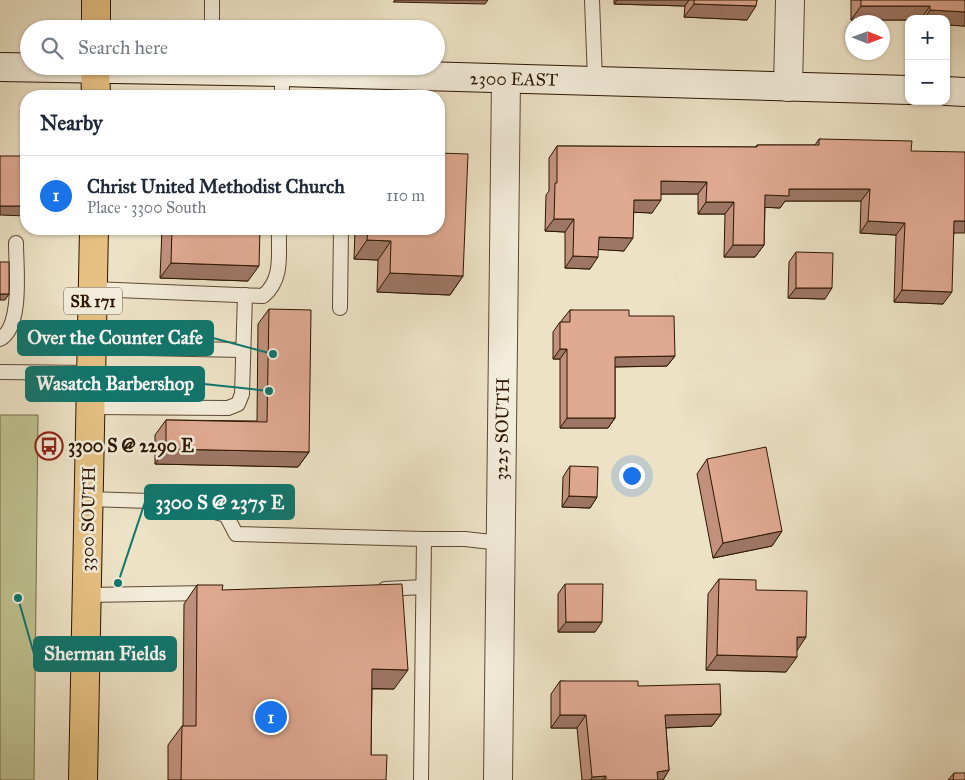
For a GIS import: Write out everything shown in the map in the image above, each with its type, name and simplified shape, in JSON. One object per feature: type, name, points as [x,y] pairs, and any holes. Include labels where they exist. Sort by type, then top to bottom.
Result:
[{"type":"main road","points":[[96,0],[96,20]]},
{"type":"main road","points":[[788,87],[790,0]]},
{"type":"main road","name":"2300 EAST","points":[[0,67],[20,67]]},
{"type":"main road","points":[[95,75],[96,90]]},
{"type":"main road","name":"2300 EAST","points":[[242,75],[282,84],[506,78],[905,90]]},
{"type":"main road","name":"3225 SOUTH","points":[[498,780],[506,78]]},
{"type":"main road","points":[[950,91],[965,92]]},
{"type":"main road","name":"3300 SOUTH","points":[[83,780],[94,235]]},
{"type":"lane","points":[[212,0],[212,20]]},
{"type":"lane","points":[[592,0],[595,80]]},
{"type":"lane","points":[[93,289],[263,296],[271,289],[278,273],[279,235]]},
{"type":"lane","points":[[340,308],[341,235]]},
{"type":"lane","points":[[0,339],[9,332],[16,312],[16,243]]},
{"type":"lane","points":[[90,407],[228,408],[238,404],[242,394],[245,295]]},
{"type":"lane","points":[[0,372],[91,360],[244,350]]},
{"type":"lane","points":[[89,499],[179,502],[226,515],[236,534],[465,539],[500,543]]},
{"type":"lane","points":[[421,780],[424,539]]},
{"type":"lane","points":[[368,589],[423,587]]},
{"type":"lane","points":[[87,595],[156,595],[218,592]]},
{"type":"green space","points":[[0,415],[38,415],[34,780],[0,780]]},
{"type":"building","points":[[694,0],[757,0],[756,6],[694,4]]},
{"type":"building","points":[[861,0],[965,0],[965,12],[930,10],[930,6],[861,6]]},
{"type":"building","points":[[819,139],[912,141],[911,151],[965,152],[965,221],[954,221],[952,292],[902,290],[905,223],[868,221],[870,189],[789,189],[789,196],[765,195],[764,245],[733,245],[734,202],[706,202],[707,182],[661,181],[661,200],[634,200],[633,238],[599,237],[598,257],[573,256],[574,219],[554,219],[555,183],[557,183],[557,146],[757,147],[757,145],[819,145]]},
{"type":"building","points":[[445,153],[468,154],[463,276],[390,273],[391,241],[367,240],[367,235],[445,235]]},
{"type":"building","points":[[0,156],[20,156],[20,206],[0,206]]},
{"type":"building","points":[[172,235],[260,235],[259,266],[171,263]]},
{"type":"building","points":[[796,252],[833,253],[832,288],[796,288]]},
{"type":"building","points":[[0,262],[9,262],[9,294],[0,294]]},
{"type":"building","points":[[269,309],[311,310],[309,452],[166,449],[166,420],[267,422]]},
{"type":"building","points":[[570,310],[629,310],[629,316],[674,316],[675,356],[615,357],[615,418],[567,418],[567,349],[560,349],[560,322],[570,322]]},
{"type":"building","points":[[766,447],[782,531],[723,543],[707,459]]},
{"type":"building","points":[[570,466],[598,467],[597,497],[569,496]]},
{"type":"building","points":[[719,579],[756,580],[756,590],[807,591],[806,637],[797,637],[797,657],[717,655]]},
{"type":"building","points":[[402,584],[408,670],[372,669],[371,755],[387,755],[386,780],[181,780],[182,726],[196,726],[197,585],[223,585],[222,590]]},
{"type":"building","points":[[565,584],[603,584],[602,622],[566,622]]},
{"type":"building","points":[[560,681],[638,681],[638,686],[720,684],[721,714],[665,715],[669,770],[657,772],[658,780],[606,780],[606,776],[592,777],[586,715],[560,715]]},
{"type":"building","points":[[954,773],[965,773],[965,780],[953,780]]},
{"type":"place","name":"Over the Counter Cafe","points":[[273,354]]},
{"type":"place","name":"Wasatch Barbershop","points":[[269,391]]},
{"type":"place","name":"3300 S @ 2290 E","points":[[49,446]]},
{"type":"place","name":"3300 S @ 2375 E","points":[[118,583]]},
{"type":"place","name":"Sherman Fields","points":[[18,598]]},
{"type":"place","name":"Christ United Methodist Church","points":[[271,717]]}]
